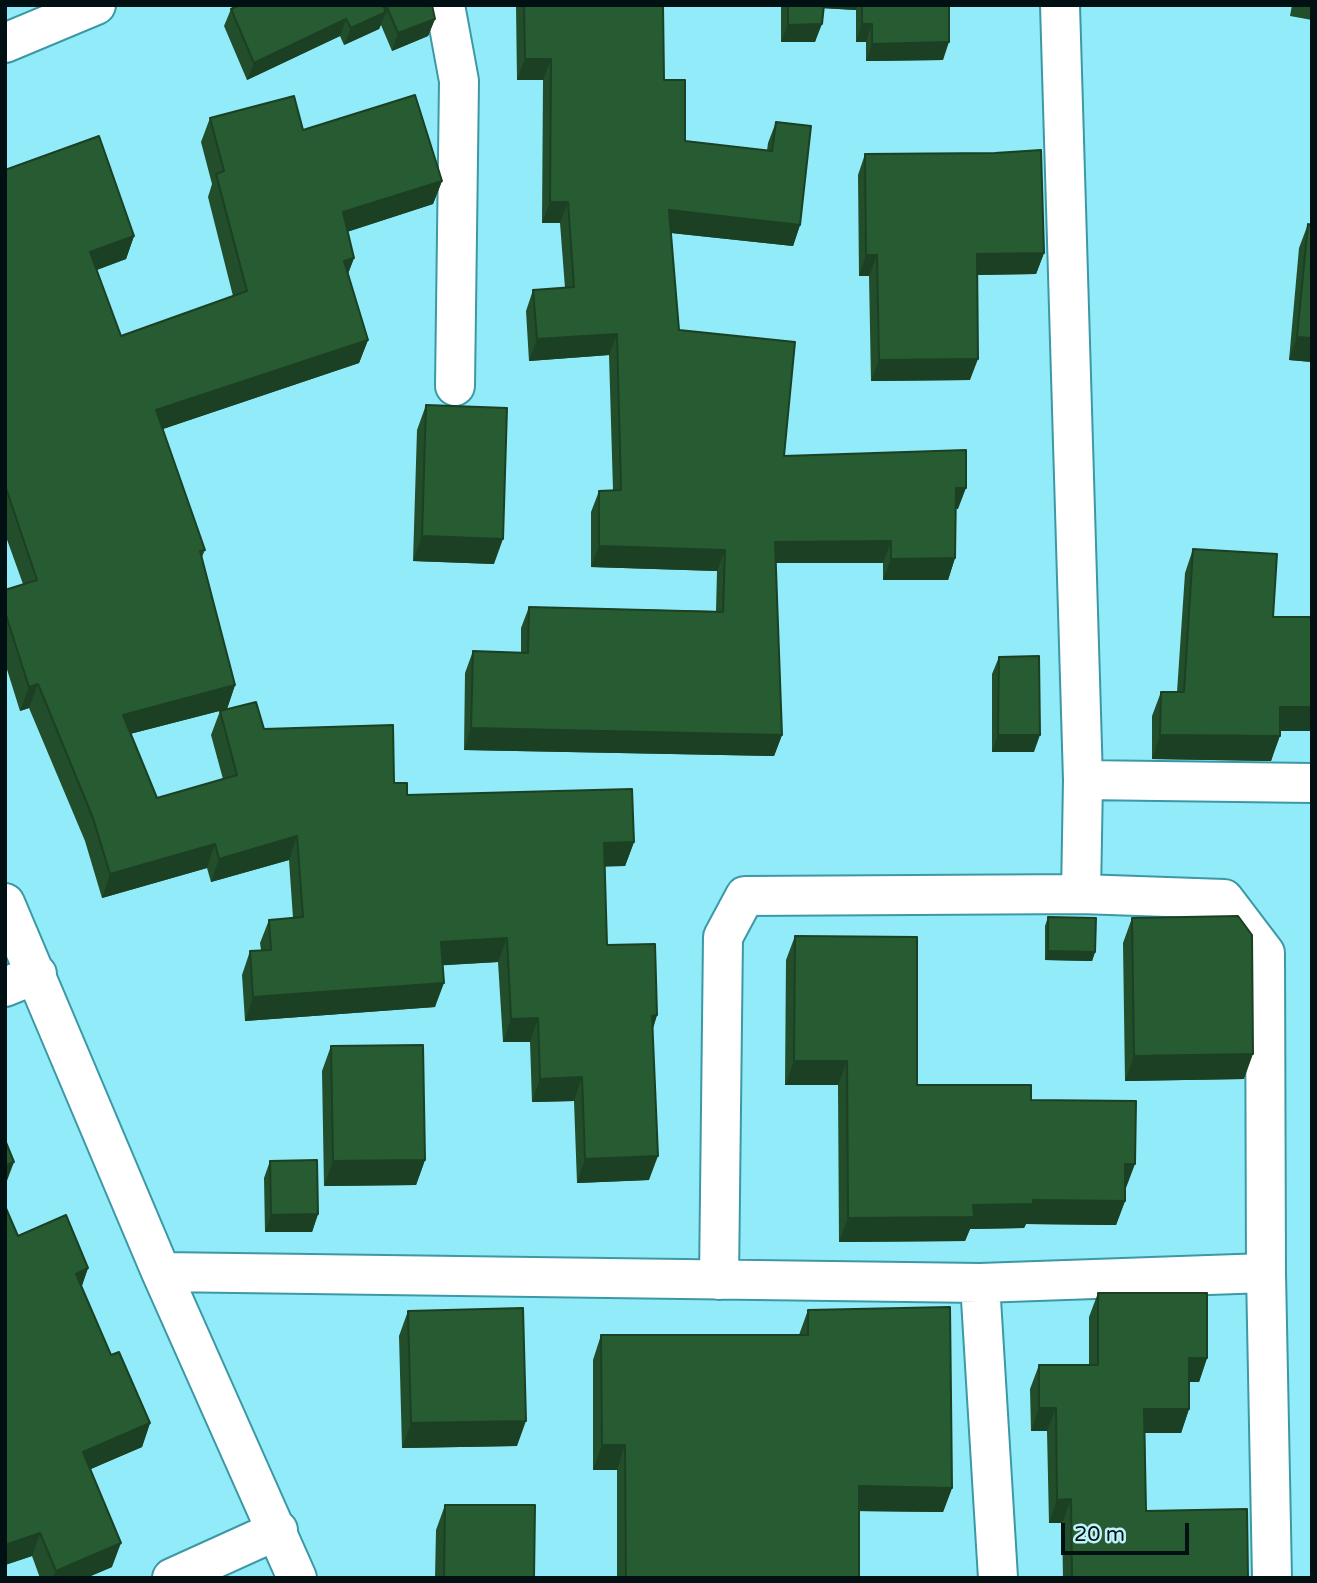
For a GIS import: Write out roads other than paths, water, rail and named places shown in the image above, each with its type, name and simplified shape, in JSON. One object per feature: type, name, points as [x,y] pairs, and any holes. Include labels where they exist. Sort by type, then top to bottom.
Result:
[{"type":"street","points":[[5,43],[96,5]]},
{"type":"street","points":[[445,5],[459,81],[455,386]]},
{"type":"street","points":[[1060,5],[1083,780],[1080,894]]},
{"type":"street","points":[[1083,780],[1312,783]]},
{"type":"street","points":[[719,1280],[723,937],[745,896],[1080,894],[1224,899],[1265,953],[1266,1273],[1272,1578]]},
{"type":"street","points":[[5,903],[21,981],[161,1272],[278,1530],[297,1578]]},
{"type":"street","points":[[161,1272],[980,1283],[1266,1273]]},
{"type":"street","points":[[980,1283],[998,1578]]},
{"type":"street","points":[[172,1578],[278,1530]]}]
